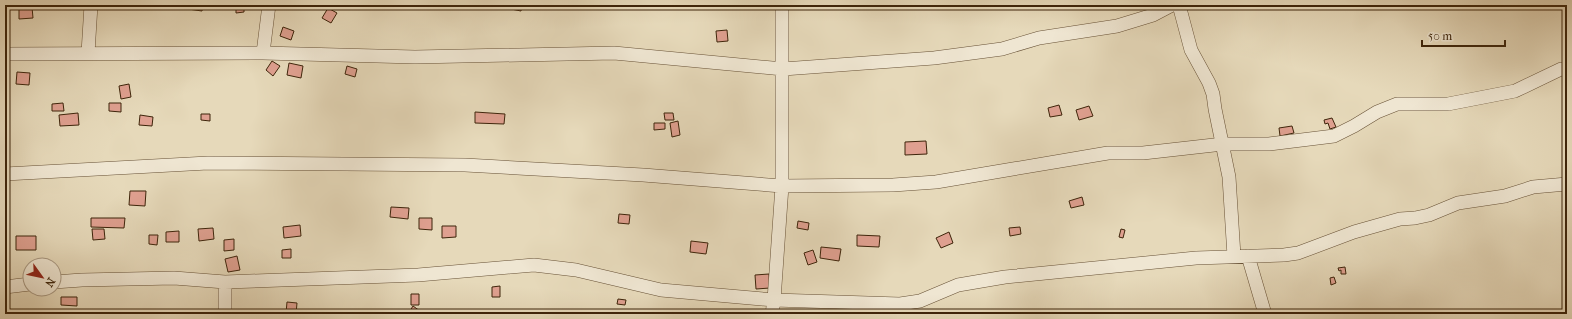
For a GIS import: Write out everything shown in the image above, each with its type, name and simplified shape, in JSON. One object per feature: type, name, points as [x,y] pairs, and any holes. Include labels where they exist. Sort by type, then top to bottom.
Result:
[{"type":"street","points":[[88,53],[91,5]]},
{"type":"street","points":[[263,53],[269,5]]},
{"type":"street","points":[[772,314],[782,186],[782,5]]},
{"type":"street","points":[[5,54],[263,53],[415,57],[614,53],[783,69],[934,58],[1002,49],[1040,38],[1117,26],[1153,10],[1172,5]]},
{"type":"street","points":[[1179,5],[1191,50],[1209,83],[1213,94],[1229,177],[1234,256]]},
{"type":"street","points":[[5,174],[208,163],[465,165],[643,175],[782,186],[893,185],[936,182],[1108,153],[1143,153],[1223,144],[1269,144],[1334,136],[1377,112],[1397,104],[1448,104],[1515,91],[1561,70]]},
{"type":"street","points":[[62,281],[174,278],[225,282],[418,275],[534,265],[576,270],[661,290],[774,300],[900,304],[920,301],[958,285],[1005,277],[1196,258],[1284,255],[1298,253],[1354,232],[1400,219],[1429,215],[1458,203],[1505,196],[1532,188],[1567,184]]},
{"type":"street","points":[[1248,256],[1265,314]]},
{"type":"street","points":[[225,282],[225,314]]},
{"type":"street","points":[[5,287],[22,285]]},
{"type":"building","points":[[35,5],[44,5],[44,8],[35,8]]},
{"type":"building","points":[[188,5],[203,5],[202,11],[188,9]]},
{"type":"building","points":[[236,5],[244,5],[244,12],[236,13]]},
{"type":"building","points":[[511,5],[522,5],[521,11],[511,9]]},
{"type":"building","points":[[19,7],[32,7],[33,18],[19,19]]},
{"type":"building","points":[[328,8],[337,13],[331,23],[322,18]]},
{"type":"building","points":[[283,27],[294,31],[291,40],[280,36]]},
{"type":"building","points":[[727,30],[728,41],[717,42],[716,31]]},
{"type":"building","points":[[272,61],[280,66],[273,76],[266,70]]},
{"type":"building","points":[[289,63],[303,66],[301,78],[287,75]]},
{"type":"building","points":[[347,66],[357,69],[355,77],[345,74]]},
{"type":"building","points":[[17,72],[30,73],[29,85],[16,84]]},
{"type":"building","points":[[129,84],[131,97],[121,99],[119,86]]},
{"type":"building","points":[[63,103],[64,111],[52,111],[52,104]]},
{"type":"building","points":[[109,103],[121,103],[121,112],[109,111]]},
{"type":"building","points":[[1059,105],[1062,115],[1050,117],[1048,108]]},
{"type":"building","points":[[1089,106],[1093,116],[1079,120],[1076,110]]},
{"type":"building","points":[[475,112],[505,114],[504,124],[475,123]]},
{"type":"building","points":[[78,113],[79,125],[60,126],[59,115]]},
{"type":"building","points":[[664,113],[673,113],[674,120],[665,120]]},
{"type":"building","points":[[201,114],[210,114],[210,121],[201,120]]},
{"type":"building","points":[[140,115],[153,117],[152,126],[139,125]]},
{"type":"building","points":[[1332,118],[1336,127],[1330,129],[1328,123],[1325,124],[1324,120]]},
{"type":"building","points":[[678,121],[680,135],[672,137],[670,123]]},
{"type":"building","points":[[654,123],[665,123],[665,129],[654,130]]},
{"type":"building","points":[[1292,126],[1294,133],[1280,136],[1279,128]]},
{"type":"building","points":[[926,141],[927,154],[905,155],[905,142]]},
{"type":"building","points":[[130,191],[146,191],[145,206],[129,205]]},
{"type":"building","points":[[1082,197],[1084,205],[1071,208],[1069,201]]},
{"type":"building","points":[[391,207],[409,208],[408,219],[390,217]]},
{"type":"building","points":[[619,214],[630,215],[629,224],[618,223]]},
{"type":"building","points":[[91,218],[125,218],[124,228],[91,227]]},
{"type":"building","points":[[419,218],[432,218],[432,230],[419,229]]},
{"type":"building","points":[[798,221],[809,223],[808,230],[797,228]]},
{"type":"building","points":[[300,225],[301,236],[284,238],[283,227]]},
{"type":"building","points":[[442,226],[456,226],[456,237],[442,238]]},
{"type":"building","points":[[1020,227],[1021,234],[1010,236],[1009,228]]},
{"type":"building","points":[[213,228],[214,239],[199,241],[198,229]]},
{"type":"building","points":[[92,229],[104,229],[105,239],[93,240]]},
{"type":"building","points":[[1121,229],[1125,230],[1123,238],[1119,237]]},
{"type":"building","points":[[179,231],[179,242],[166,242],[166,232]]},
{"type":"building","points":[[949,232],[953,243],[941,248],[936,238]]},
{"type":"building","points":[[149,235],[158,235],[157,245],[149,244]]},
{"type":"building","points":[[857,235],[880,236],[879,247],[857,246]]},
{"type":"building","points":[[16,236],[36,236],[36,250],[16,250]]},
{"type":"building","points":[[234,239],[234,250],[224,251],[224,240]]},
{"type":"building","points":[[691,241],[708,243],[706,254],[690,252]]},
{"type":"building","points":[[821,247],[841,249],[839,261],[820,258]]},
{"type":"building","points":[[291,249],[291,258],[282,258],[282,250]]},
{"type":"building","points":[[813,250],[817,262],[808,265],[804,253]]},
{"type":"building","points":[[237,256],[240,270],[228,272],[225,259]]},
{"type":"building","points":[[1345,267],[1346,274],[1341,274],[1341,270],[1339,271],[1338,268]]},
{"type":"building","points":[[769,274],[770,288],[756,289],[755,275]]},
{"type":"building","points":[[1334,277],[1336,283],[1331,285],[1330,278]]},
{"type":"building","points":[[500,286],[500,297],[492,297],[492,287]]},
{"type":"building","points":[[411,294],[419,294],[419,305],[411,305]]},
{"type":"building","points":[[61,297],[77,297],[77,306],[61,305]]},
{"type":"building","points":[[618,299],[626,300],[625,305],[617,304]]},
{"type":"building","points":[[287,302],[297,303],[296,314],[286,313]]},
{"type":"building","points":[[413,306],[420,311],[417,314],[408,314]]},
{"type":"building","points":[[8,309],[15,310],[15,314],[8,314]]},
{"type":"building","points":[[440,310],[454,311],[454,314],[440,314]]}]
